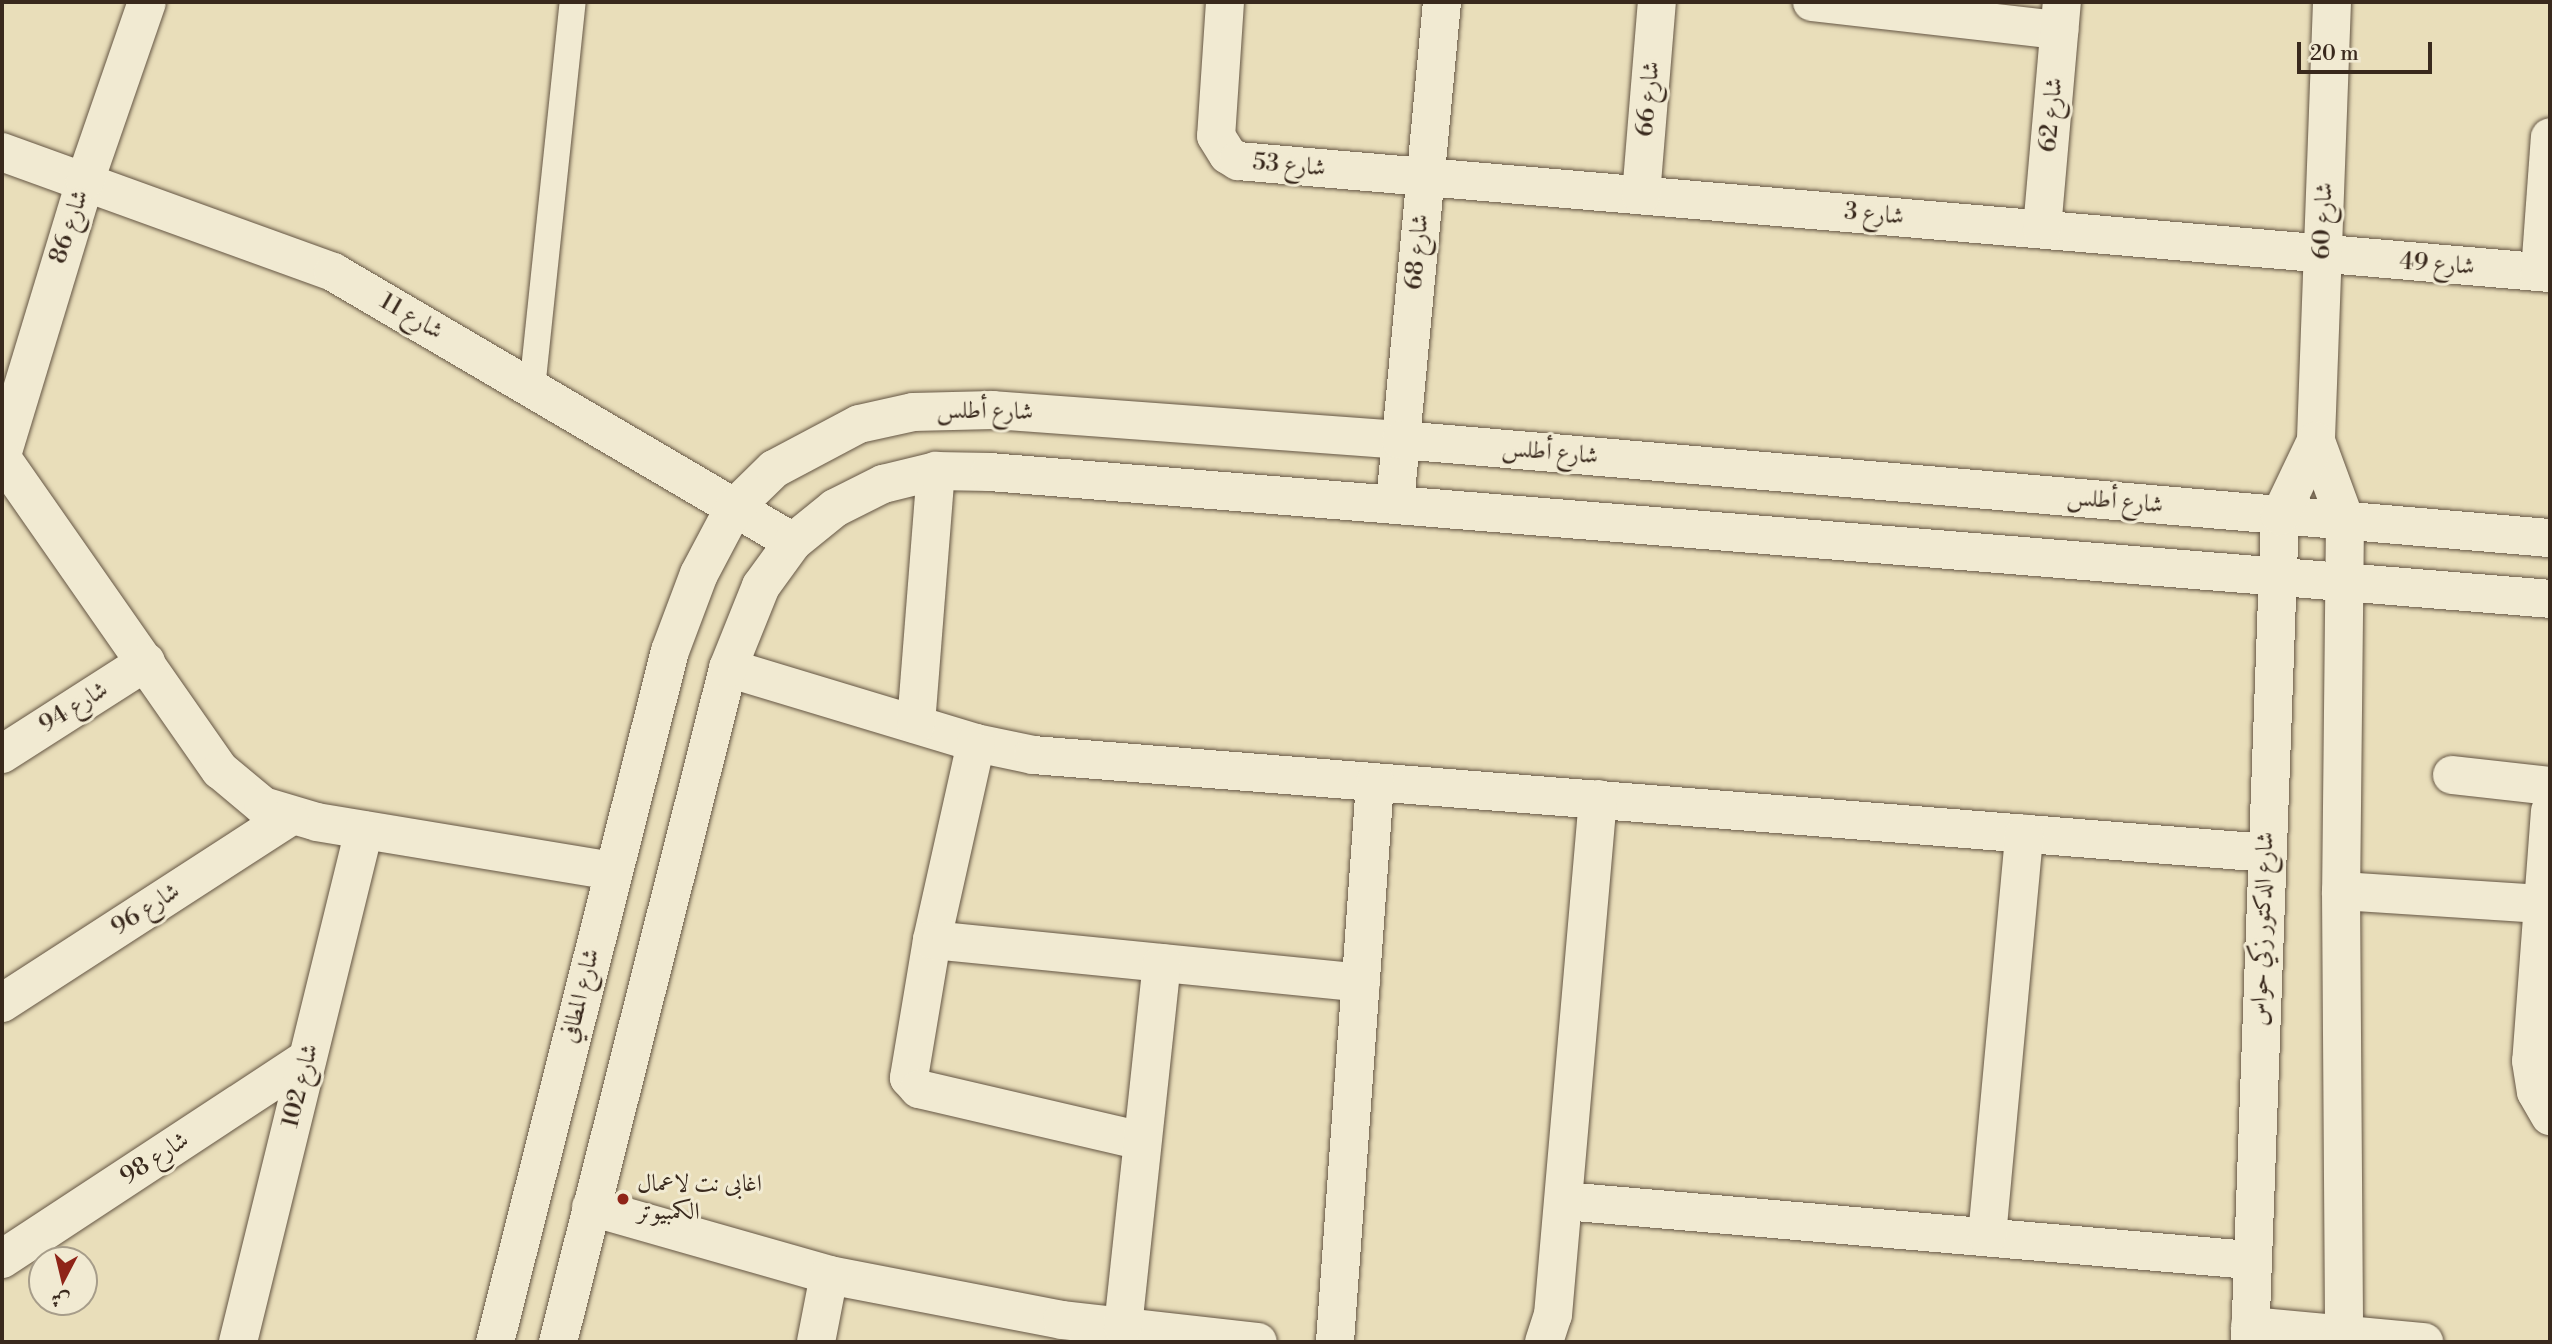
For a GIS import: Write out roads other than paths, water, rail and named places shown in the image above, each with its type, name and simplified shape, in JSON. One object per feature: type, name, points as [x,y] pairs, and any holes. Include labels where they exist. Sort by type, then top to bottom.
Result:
[{"type":"street","name":"شارع 86","points":[[2,456],[9,397],[147,2]]},
{"type":"street","name":"شارع 53","points":[[1225,2],[1215,124],[1220,146],[1228,155],[1250,162],[1425,177]]},
{"type":"street","name":"شارع 68","points":[[1395,503],[1442,2]]},
{"type":"street","name":"شارع 66","points":[[1640,195],[1657,2]]},
{"type":"street","points":[[1812,2],[2061,16]]},
{"type":"street","name":"شارع 60","points":[[2332,2],[2316,441],[2345,520]]},
{"type":"street","name":"شارع 62","points":[[2042,229],[2061,16]]},
{"type":"street","points":[[2545,272],[2550,137]]},
{"type":"street","name":"شارع 11","points":[[2,152],[304,258],[793,542]]},
{"type":"street","name":"شارع 3","points":[[1425,177],[2042,229],[2323,257]]},
{"type":"street","name":"شارع 49","points":[[2323,257],[2545,272]]},
{"type":"street","name":"شارع أطلس","points":[[670,651],[699,574],[734,508],[774,469],[804,450],[859,424],[913,412],[993,410],[1401,440],[2550,538]]},
{"type":"street","name":"شارع 60","points":[[2280,516],[2316,441]]},
{"type":"street","points":[[2,456],[220,770],[240,790],[289,817],[612,871]]},
{"type":"street","points":[[915,724],[936,471]]},
{"type":"street","points":[[558,1342],[728,668],[761,586],[793,542],[847,502],[883,484],[936,471],[1395,503],[2550,598]]},
{"type":"street","name":"شارع الدكتور زكي حواس","points":[[2250,1334],[2250,1259],[2280,516]]},
{"type":"street","points":[[2344,1338],[2341,891],[2345,520]]},
{"type":"street","name":"شارع المطافي","points":[[495,1342],[612,871],[670,651]]},
{"type":"street","name":"شارع 94","points":[[2,754],[146,662]]},
{"type":"street","points":[[728,668],[976,743],[1033,755],[2266,853]]},
{"type":"street","points":[[976,743],[932,940],[907,1071],[913,1086],[1142,1141]]},
{"type":"street","points":[[2452,775],[2550,786]]},
{"type":"street","points":[[1335,1342],[1375,782]]},
{"type":"street","points":[[1544,1342],[1553,1315],[1598,799]]},
{"type":"street","points":[[2550,811],[2530,1061],[2536,1092],[2550,1116]]},
{"type":"street","name":"شارع 96","points":[[2,1003],[289,817]]},
{"type":"street","name":"شارع 102","points":[[238,1342],[364,830]]},
{"type":"street","points":[[1987,1236],[2024,834]]},
{"type":"street","points":[[2341,891],[2542,904]]},
{"type":"street","points":[[932,940],[1361,983]]},
{"type":"street","points":[[1123,1327],[1161,963]]},
{"type":"street","name":"شارع 98","points":[[2,1259],[307,1059]]},
{"type":"street","points":[[1564,1201],[2250,1259]]},
{"type":"street","points":[[592,1207],[830,1275],[1059,1331],[1123,1327],[1183,1338],[1258,1342]]},
{"type":"street","points":[[816,1342],[830,1275]]},
{"type":"street","points":[[2250,1334],[2424,1342]]},
{"type":"lane","points":[[532,388],[573,2]]},
{"type":"place","name":"اغابى نت لاعمال الكمبيوتر","points":[[623,1199]]}]
